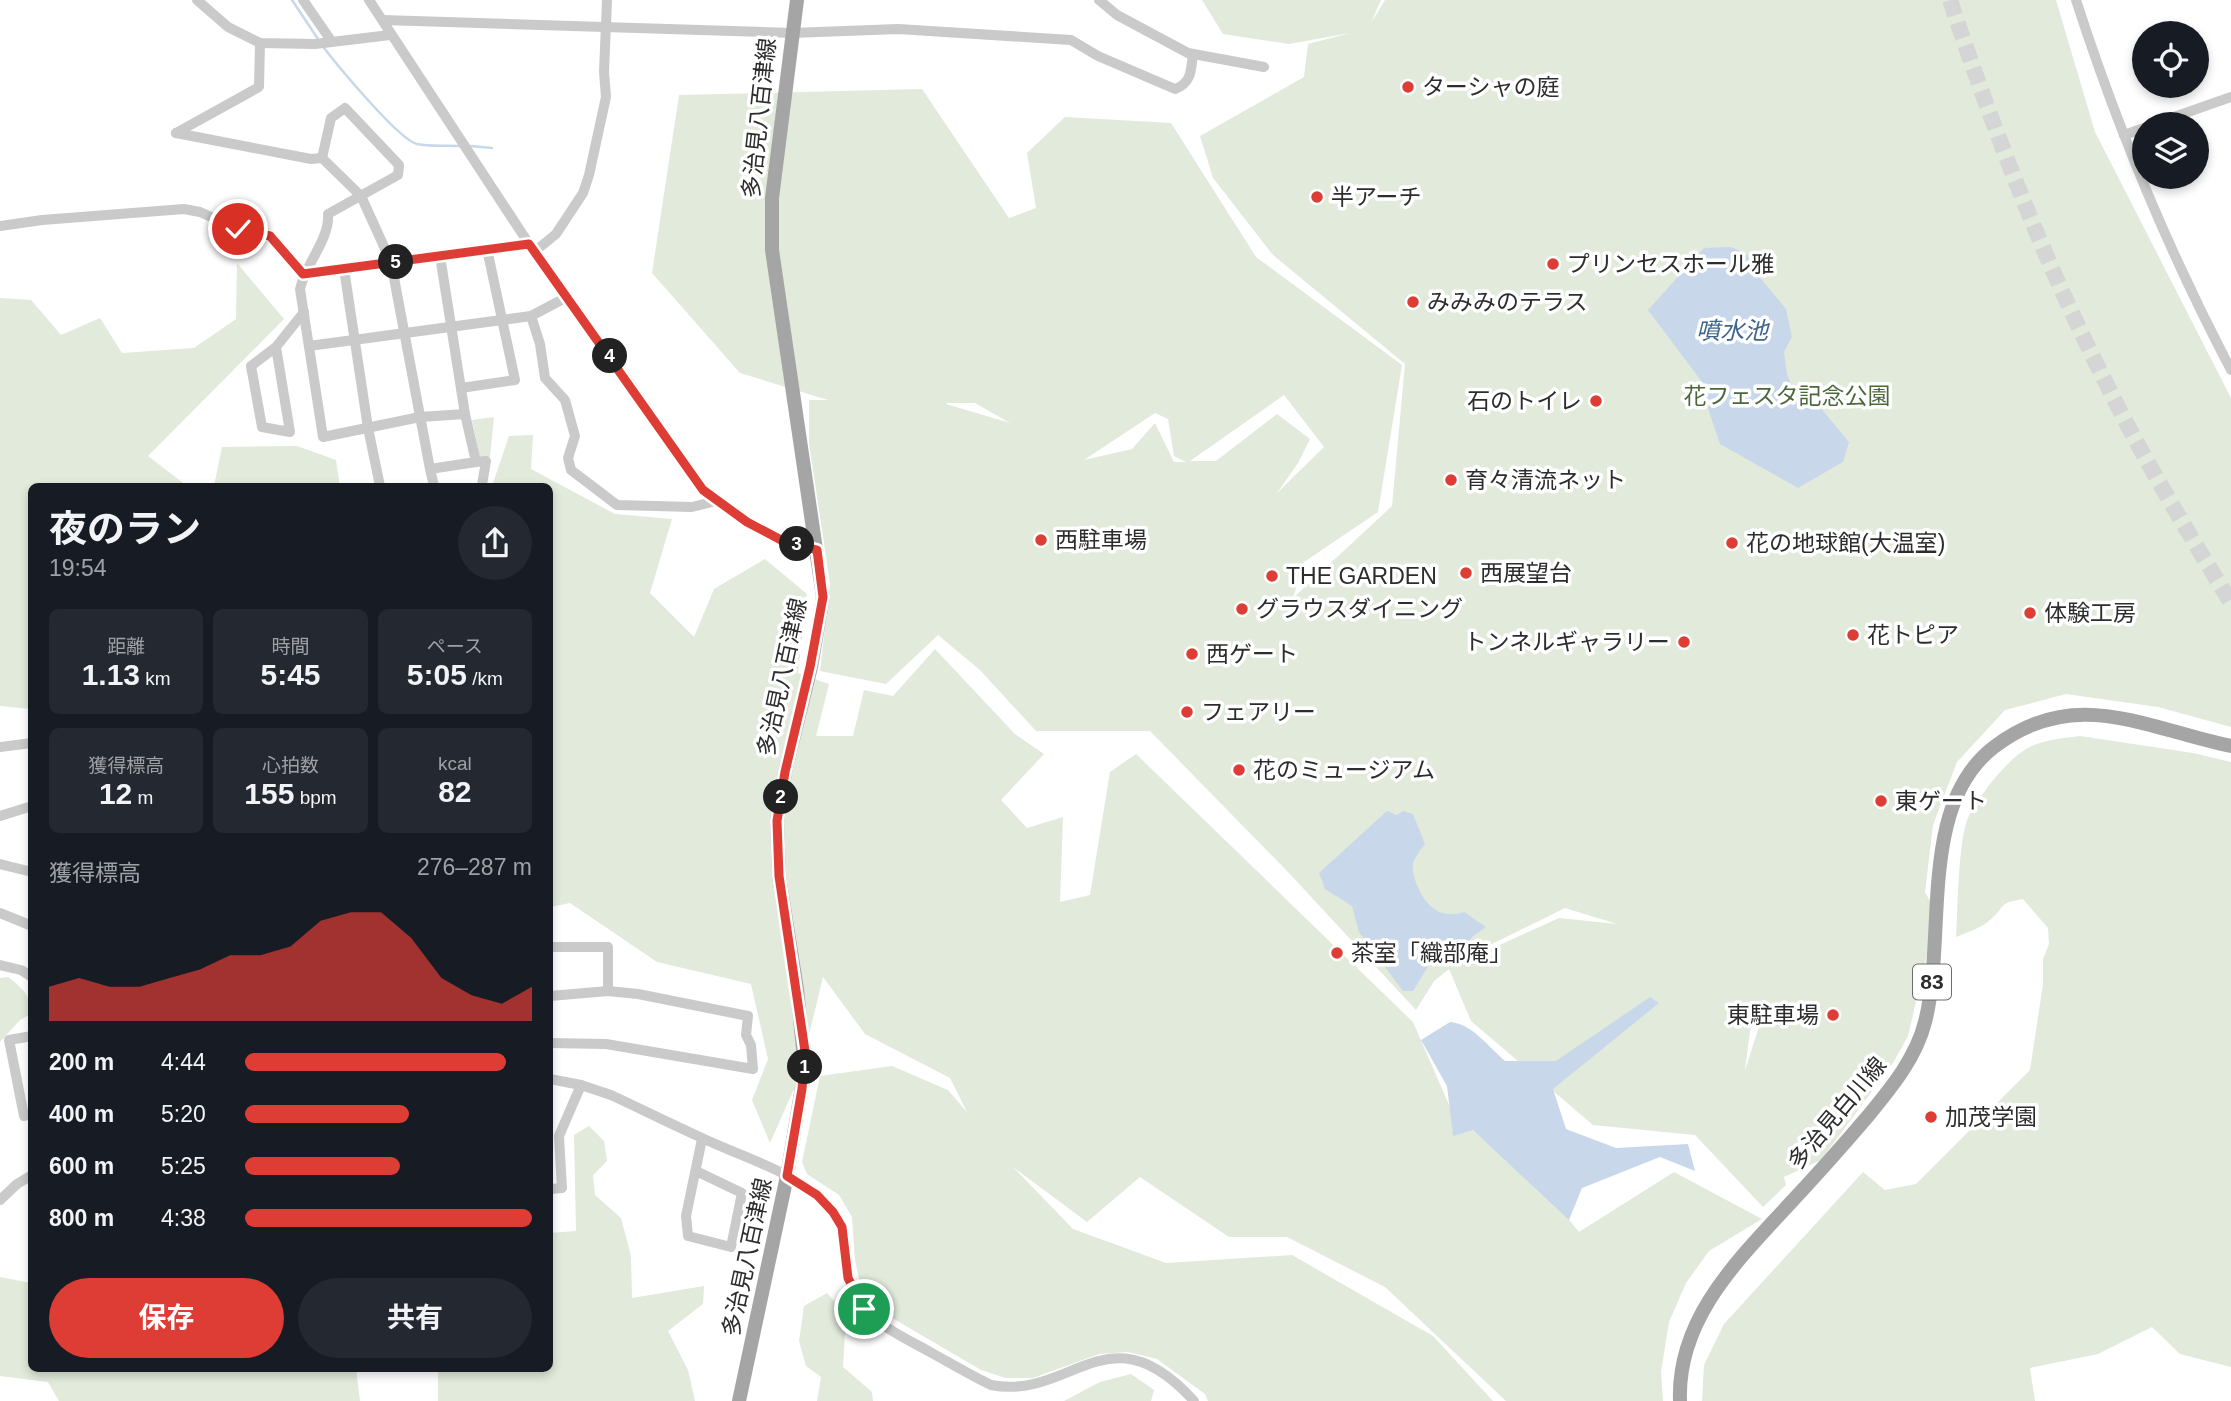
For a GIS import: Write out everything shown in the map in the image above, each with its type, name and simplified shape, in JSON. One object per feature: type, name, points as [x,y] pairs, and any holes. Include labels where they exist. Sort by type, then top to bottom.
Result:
[{"type":"main road","name":"多治見八百津線","points":[[739,1401],[787,1176],[802,1089],[805,1051],[779,876],[777,821],[823,597],[772,250],[772,198],[797,0]]},
{"type":"main road","name":"多治見白川線","points":[[1680,1401],[1683,1363],[1692,1331],[1712,1293],[1742,1255],[1842,1147],[1907,1063],[1925,1023],[1934,971],[1940,853],[1957,792],[1974,765],[2024,726],[2072,714],[2091,713],[2132,720],[2188,737],[2231,746]]},
{"type":"street","points":[[197,0],[228,27],[260,43],[315,44],[390,35]]},
{"type":"street","points":[[303,0],[330,42]]},
{"type":"street","points":[[369,0],[531,248],[703,490],[716,501],[783,541],[817,550]]},
{"type":"street","points":[[303,274],[487,249],[531,248],[556,234],[583,193],[606,97],[604,72],[607,0]]},
{"type":"street","points":[[1099,0],[1116,15],[1193,54],[1264,67]]},
{"type":"street","points":[[2076,0],[2124,135],[2231,370]]},
{"type":"street","points":[[383,20],[792,33],[898,29],[1071,40],[1098,56],[1175,89],[1184,86],[1190,77],[1193,54]]},
{"type":"street","points":[[260,43],[259,87],[176,133],[321,159],[361,196],[391,262],[433,483]]},
{"type":"street","points":[[2188,112],[2231,97]]},
{"type":"street","points":[[321,159],[331,118],[345,108],[399,165],[398,175],[328,214],[329,225],[303,274],[300,289],[323,437],[420,417],[465,414]]},
{"type":"street","points":[[2124,135],[2132,132]]},
{"type":"street","points":[[0,226],[42,220],[184,209],[200,212],[238,229],[270,236],[303,274]]},
{"type":"street","points":[[461,388],[515,380],[487,249]]},
{"type":"street","points":[[440,256],[465,414],[476,462]]},
{"type":"street","points":[[344,269],[368,428],[379,483]]},
{"type":"street","points":[[309,346],[531,316],[567,297]]},
{"type":"street","points":[[276,347],[290,432],[262,427],[251,366],[276,347],[304,312]]},
{"type":"street","points":[[531,316],[540,344],[545,378],[565,400],[575,436],[568,458],[571,470],[617,505],[692,507],[716,501]]},
{"type":"street","points":[[430,469],[486,461],[482,483]]},
{"type":"street","points":[[0,747],[28,744]]},
{"type":"street","points":[[0,816],[28,807]]},
{"type":"street","points":[[0,864],[28,872]]},
{"type":"street","points":[[0,913],[28,924]]},
{"type":"street","points":[[553,947],[608,947],[608,991]]},
{"type":"street","points":[[0,965],[28,974]]},
{"type":"street","points":[[553,996],[608,991],[638,994],[748,1016],[746,1035],[751,1045],[753,1069],[606,1044],[553,1043]]},
{"type":"street","points":[[28,1037],[9,1040],[24,1116],[28,1115]]},
{"type":"street","points":[[553,1080],[611,1095],[787,1176],[817,1195],[833,1212],[842,1227],[846,1268],[853,1290],[864,1309],[893,1331],[990,1384],[1014,1393],[1037,1392],[1101,1366],[1126,1361],[1147,1365],[1168,1377],[1194,1401]]},
{"type":"street","points":[[553,1189],[562,1188],[554,1136],[581,1085]]},
{"type":"street","points":[[696,1171],[742,1193],[731,1247],[688,1236],[686,1216],[702,1139]]},
{"type":"street","points":[[0,1200],[28,1177]]},
{"type":"green space","name":"花フェスタ記念公園","points":[[1202,0],[1381,0],[1371,23],[1385,0],[2056,0],[2095,132],[2231,398],[2231,727],[2158,707],[2066,694],[2005,710],[1957,762],[1933,825],[1925,892],[1931,903],[1929,946],[1908,1036],[1893,1063],[1821,1160],[1784,1177],[1786,1185],[1763,1207],[1695,1135],[1593,1125],[1471,1021],[1449,969],[1434,981],[1416,1010],[1288,872],[1150,731],[1036,731],[980,670],[938,635],[886,684],[820,671],[830,584],[809,443],[809,400],[828,400],[740,373],[652,273],[679,95],[922,89],[1009,218],[1036,208],[1027,153],[1065,117],[1171,123],[1256,257],[1402,365],[1378,512],[1304,562],[1293,598],[1392,506],[1405,364],[1273,255],[1213,178],[1200,136],[1304,77],[1308,44],[1350,33],[1289,44],[1223,34]],"holes":[[[1284,395],[1324,447],[1277,493],[1298,463],[1310,439],[1277,414],[1216,461],[1190,461]],[[975,403],[1010,423],[946,404]],[[1155,413],[1168,419],[1174,456],[1186,462],[1174,462],[1155,423],[1132,449],[1084,460]],[[1565,908],[1617,924],[1559,918],[1451,967],[1455,962]],[[1752,1017],[1761,1021],[1745,1069]]]},
{"type":"green space","points":[[237,263],[284,319],[148,456],[183,483],[28,483],[28,709],[0,706],[0,298],[31,300],[61,335],[100,318],[122,353],[194,348],[236,319]]},
{"type":"green space","points":[[494,417],[490,457],[480,459],[472,420]]},
{"type":"green space","points":[[533,435],[531,469],[615,514],[672,519],[650,593],[694,637],[714,589],[765,559],[807,594],[798,673],[829,684],[816,736],[853,736],[864,690],[893,696],[935,649],[1015,734],[1044,754],[1001,800],[1027,828],[1063,817],[1060,902],[1090,895],[1110,772],[1136,754],[1413,1022],[1453,1114],[1536,1179],[1579,1232],[1674,1172],[1762,1219],[1709,1251],[1686,1283],[1669,1322],[1661,1372],[1663,1401],[1506,1401],[1385,1287],[1287,1237],[1229,1237],[1140,1177],[1087,1222],[1013,1167],[1073,1229],[1166,1263],[1292,1255],[1433,1336],[1493,1401],[1208,1401],[1205,1394],[1157,1359],[1128,1352],[1099,1354],[1033,1378],[1006,1378],[981,1370],[877,1309],[860,1284],[855,1260],[852,1217],[839,1195],[807,1174],[802,1162],[820,1076],[892,1066],[948,1090],[967,1112],[950,1078],[865,1034],[823,977],[798,1080],[770,1143],[752,1100],[768,1059],[751,984],[657,962],[570,903],[553,906],[553,483],[493,483],[509,436]]},
{"type":"green space","points":[[297,446],[336,460],[340,483],[215,483],[222,447]]},
{"type":"green space","points":[[2080,736],[2193,753],[2231,762],[2231,1367],[2180,1354],[2152,1327],[2098,1354],[2030,1368],[2035,1401],[1702,1401],[1704,1365],[1724,1324],[1863,1172],[1885,1190],[1916,1184],[2030,1070],[2043,984],[2043,959],[2049,944],[2048,928],[2023,899],[2006,903],[1983,925],[1956,937],[1962,842],[1973,809],[1994,779],[2011,761],[2040,743]]},
{"type":"green space","points":[[8,977],[25,992],[28,1016],[20,1020],[0,1042],[0,978]]},
{"type":"green space","points":[[589,1126],[604,1141],[607,1161],[593,1175],[595,1195],[621,1218],[631,1256],[632,1298],[704,1286],[703,1304],[668,1331],[688,1370],[695,1401],[438,1401],[438,1372],[553,1372],[553,1233],[576,1231],[574,1135]]},
{"type":"green space","points":[[0,1277],[28,1282],[28,1372],[356,1372],[360,1401],[59,1401],[48,1382],[0,1376]]},
{"type":"green space","points":[[827,1293],[846,1315],[843,1367],[872,1392],[873,1401],[817,1401],[821,1377],[806,1366],[799,1341],[804,1306]]},
{"type":"green space","points":[[1131,1374],[1154,1390],[1151,1401],[1064,1401],[1100,1382]]},
{"type":"water","name":"噴水池","points":[[1730,247],[1746,253],[1756,273],[1786,309],[1792,337],[1784,352],[1792,387],[1810,395],[1849,442],[1843,462],[1798,488],[1720,444],[1703,394],[1702,382],[1648,310],[1704,248]]},
{"type":"water","points":[[1387,811],[1397,815],[1403,811],[1413,814],[1425,844],[1413,863],[1416,882],[1424,899],[1434,909],[1448,914],[1464,912],[1486,927],[1472,937],[1459,955],[1445,951],[1433,958],[1413,991],[1403,991],[1359,932],[1352,906],[1325,889],[1319,873]]},
{"type":"water","points":[[1650,997],[1659,1003],[1553,1089],[1566,1129],[1616,1148],[1688,1144],[1695,1171],[1660,1157],[1582,1188],[1569,1220],[1473,1130],[1453,1136],[1447,1086],[1421,1040],[1450,1022],[1458,1023],[1472,1031],[1505,1061],[1556,1061]]},
{"type":"waterway","points":[[292,0],[318,39]]},
{"type":"waterway","points":[[324,48],[369,101],[408,139],[422,145],[461,146]]},
{"type":"waterway","points":[[471,146],[492,148]]},
{"type":"tunnel","points":[[1950,0],[1983,96],[2059,285],[2148,463],[2231,603]]},
{"type":"place","name":"ターシャの庭","points":[[1408,87]]},
{"type":"place","name":"半アーチ","points":[[1317,197]]},
{"type":"place","name":"プリンセスホール雅","points":[[1553,264]]},
{"type":"place","name":"みみみのテラス","points":[[1413,302]]},
{"type":"place","name":"石のトイレ","points":[[1596,401]]},
{"type":"place","name":"育々清流ネット","points":[[1451,480]]},
{"type":"place","name":"西駐車場","points":[[1041,540]]},
{"type":"place","name":"花の地球館(大温室)","points":[[1732,543]]},
{"type":"place","name":"西展望台","points":[[1466,573]]},
{"type":"place","name":"THE GARDEN","points":[[1272,576]]},
{"type":"place","name":"グラウスダイニング","points":[[1242,609]]},
{"type":"place","name":"体験工房","points":[[2030,613]]},
{"type":"place","name":"花トピア","points":[[1853,635]]},
{"type":"place","name":"トンネルギャラリー","points":[[1684,642]]},
{"type":"place","name":"西ゲート","points":[[1192,654]]},
{"type":"place","name":"フェアリー","points":[[1187,712]]},
{"type":"place","name":"花のミュージアム","points":[[1239,770]]},
{"type":"place","name":"東ゲート","points":[[1881,801]]},
{"type":"place","name":"茶室「織部庵」","points":[[1337,953]]},
{"type":"place","name":"東駐車場","points":[[1833,1015]]},
{"type":"place","name":"加茂学園","points":[[1931,1117]]},
{"type":"route","points":[[238,229],[270,236],[303,274],[529,244],[703,490],[747,522],[783,541],[817,550],[823,597],[777,821],[779,876],[805,1051],[805,1069],[787,1176],[825,1202],[842,1227],[848,1278],[864,1309]]}]
